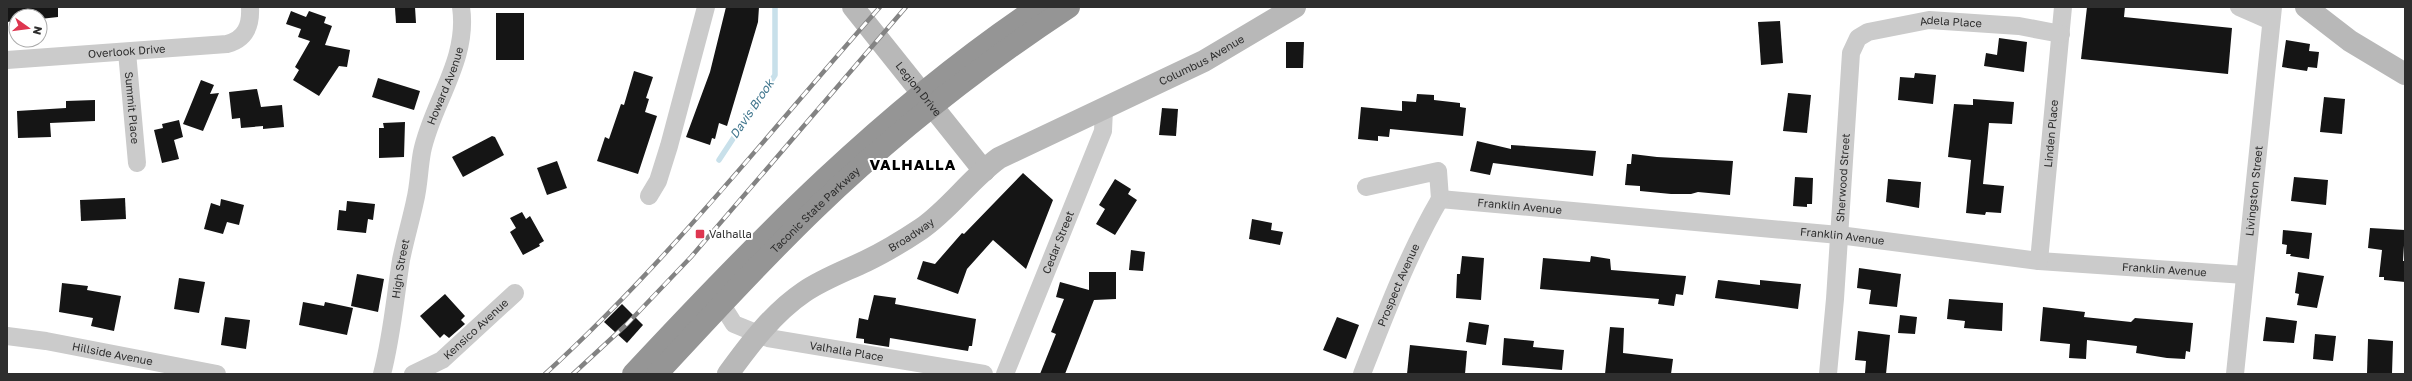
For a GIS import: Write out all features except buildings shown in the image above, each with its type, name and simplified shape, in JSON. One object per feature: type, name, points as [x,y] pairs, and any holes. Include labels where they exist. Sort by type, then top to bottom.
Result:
[{"type":"highway","name":"Taconic State Parkway","points":[[633,374],[751,249],[834,168],[933,84],[1038,7]]},
{"type":"highway","name":"Taconic State Parkway","points":[[657,374],[814,210],[886,145],[986,65],[1068,7]]},
{"type":"street","name":"Overlook Drive","points":[[7,60],[227,44],[244,35],[250,23],[250,7]]},
{"type":"street","name":"Howard Avenue","points":[[420,164],[422,151],[437,106],[453,73],[460,43],[461,7]]},
{"type":"street","points":[[649,196],[658,181],[669,146],[706,7]]},
{"type":"street","name":"Legion Drive","points":[[853,7],[984,171]]},
{"type":"street","name":"Columbus Avenue","points":[[1104,109],[1204,61],[1295,7]]},
{"type":"street","name":"Linden Place","points":[[2039,261],[2063,7]]},
{"type":"street","points":[[2238,7],[2272,14]]},
{"type":"street","points":[[2306,7],[2350,40],[2405,74]]},
{"type":"street","name":"Livingston Street","points":[[2235,374],[2272,14]]},
{"type":"street","name":"Adela Place","points":[[1851,53],[1858,38],[1868,32],[1929,20],[2019,26],[2061,34]]},
{"type":"street","name":"Summit Place","points":[[127,52],[137,163]]},
{"type":"street","name":"Sherwood Street","points":[[1828,374],[1851,53]]},
{"type":"street","name":"Broadway","points":[[728,374],[759,336],[788,305],[804,292],[881,253],[922,228],[948,208],[984,171],[999,158],[1024,145],[1104,109]]},
{"type":"street","name":"Cedar Street","points":[[1005,374],[1103,131],[1104,109]]},
{"type":"street","name":"High Street","points":[[382,374],[390,343],[402,259],[416,199],[420,164]]},
{"type":"street","points":[[1366,187],[1438,171],[1440,199]]},
{"type":"street","name":"Franklin Avenue","points":[[1440,199],[1839,235],[2039,261],[2245,275]]},
{"type":"street","name":"Prospect Avenue","points":[[1362,374],[1383,320],[1440,199]]},
{"type":"street","name":"Kensico Avenue","points":[[413,374],[442,360],[515,293]]},
{"type":"street","name":"Valhalla Place","points":[[722,305],[734,324],[759,336],[984,374]]},
{"type":"street","name":"Hillside Avenue","points":[[7,336],[46,341],[218,374]]},
{"type":"waterway","name":"Davis Brook","points":[[719,160],[775,75],[775,7]]},
{"type":"railway","points":[[545,374],[634,287],[676,241],[880,7]]},
{"type":"railway","points":[[573,374],[627,324],[691,257],[906,7]]},
{"type":"place","name":"Valhalla","points":[[700,234]]},
{"type":"district","name":"VALHALLA","points":[[913,165]]}]
